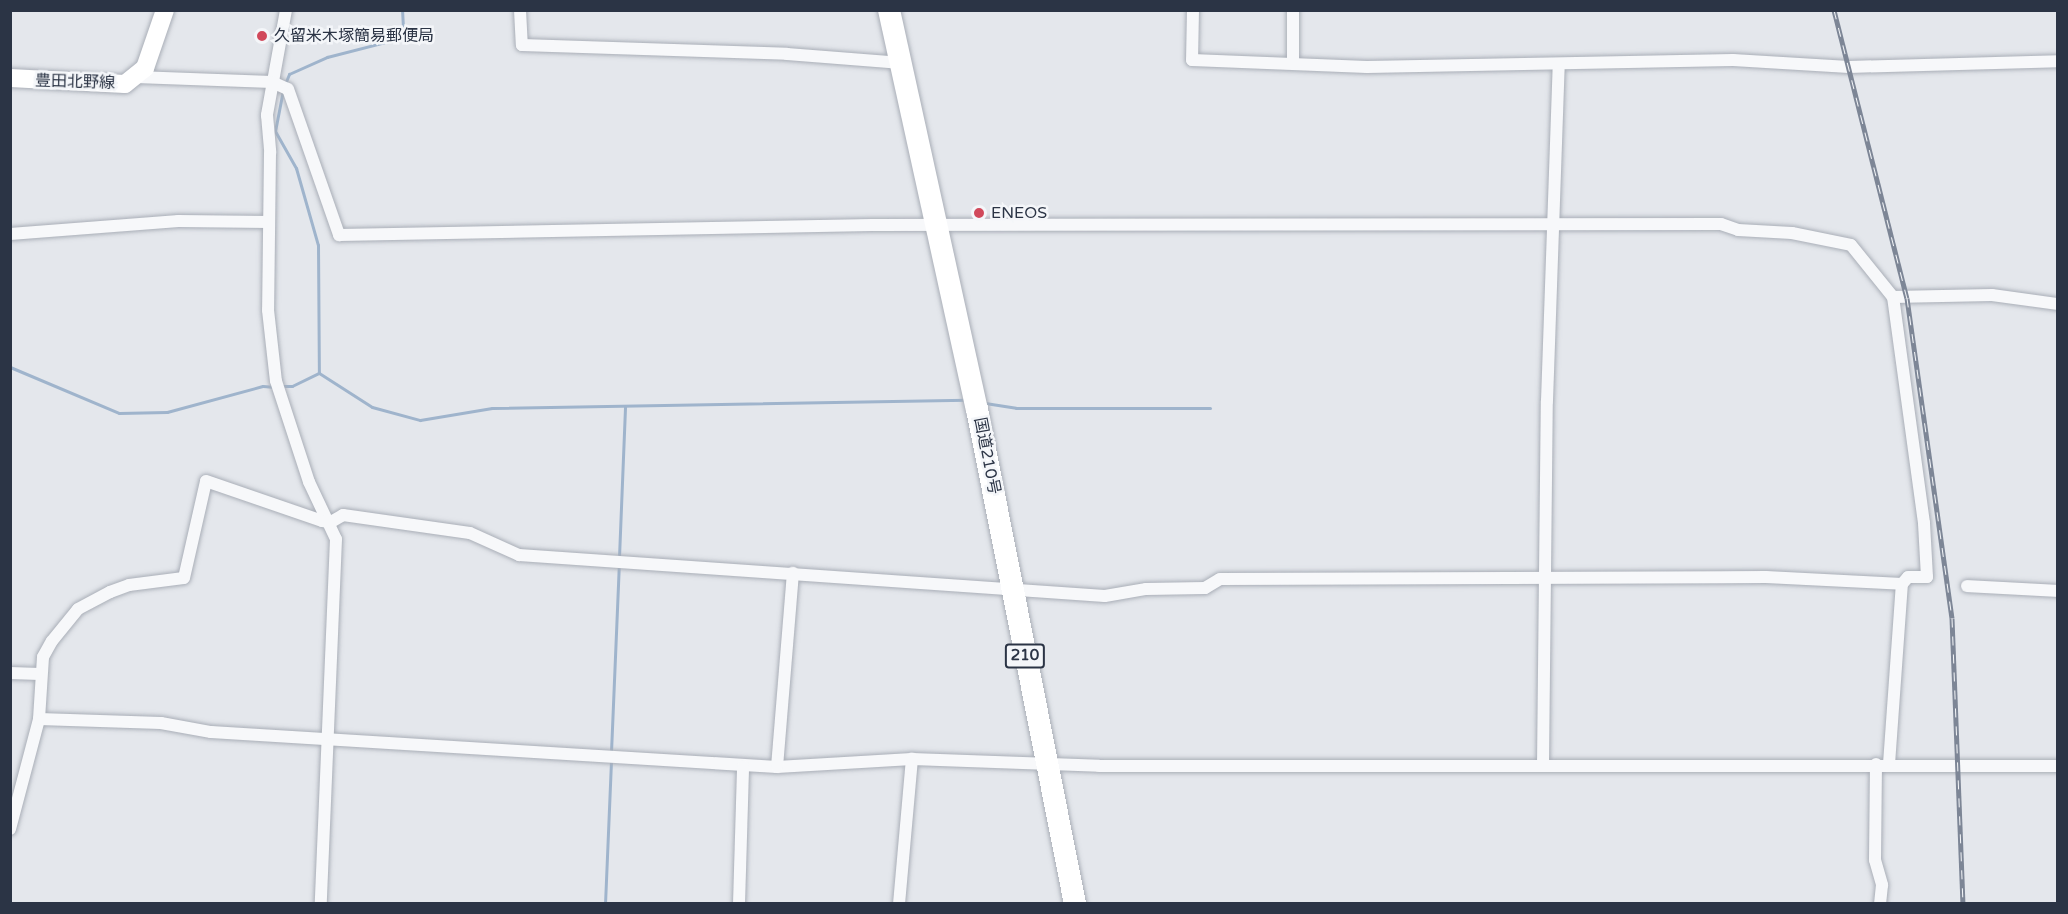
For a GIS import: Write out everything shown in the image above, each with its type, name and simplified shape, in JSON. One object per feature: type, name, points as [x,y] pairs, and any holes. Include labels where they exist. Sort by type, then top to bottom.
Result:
[{"type":"highway","name":"国道210号","points":[[889,10],[939,225],[1075,903]]},
{"type":"main road","name":"豊田北野線","points":[[10,78],[83,84],[125,84],[145,68],[156,46],[165,10]]},
{"type":"street","points":[[286,10],[267,115],[268,310],[276,381],[309,482],[331,522],[338,567],[321,903]]},
{"type":"street","points":[[520,10],[522,45],[788,54],[902,63]]},
{"type":"street","points":[[1193,10],[1192,60],[1293,62],[1367,67],[1733,60],[1849,67],[2058,61]]},
{"type":"street","points":[[1293,10],[1293,62]]},
{"type":"street","points":[[1543,765],[1544,578],[1559,65]]},
{"type":"street","points":[[136,77],[272,82],[288,89],[339,236],[939,225],[1721,224],[1738,230],[1792,233],[1851,245],[1893,297],[1924,523],[1927,577],[1908,577],[1902,584],[1875,860],[1882,885],[1880,903]]},
{"type":"street","points":[[10,234],[178,221],[269,222]]},
{"type":"street","points":[[1893,297],[1992,295],[2058,304]]},
{"type":"street","points":[[10,829],[39,719],[40,674],[52,641],[78,609],[129,585],[184,578],[206,481],[331,522],[343,515],[471,532],[519,555],[1105,596],[1146,589],[1205,588],[1220,579],[1766,577],[1902,584]]},
{"type":"street","points":[[777,768],[793,573]]},
{"type":"street","points":[[1967,586],[2058,591]]},
{"type":"street","points":[[10,673],[40,674]]},
{"type":"street","points":[[39,719],[161,723],[211,732],[777,768],[912,759],[1047,765],[1883,764],[2058,766]]},
{"type":"street","points":[[899,903],[912,759]]},
{"type":"street","points":[[739,903],[743,766]]},
{"type":"waterway","points":[[285,84],[289,74],[327,57],[393,40],[403,28],[402,10]]},
{"type":"waterway","points":[[283,90],[275,131],[296,168],[318,245],[319,373],[372,407],[420,420],[492,408],[966,400]]},
{"type":"waterway","points":[[10,367],[119,413],[167,412],[263,386],[275,387]]},
{"type":"waterway","points":[[282,386],[292,386],[319,373]]},
{"type":"waterway","points":[[985,403],[1016,408],[1210,408]]},
{"type":"waterway","points":[[619,557],[625,406]]},
{"type":"waterway","points":[[611,752],[619,564]]},
{"type":"waterway","points":[[605,904],[611,759]]},
{"type":"railway","points":[[1834,10],[1907,298],[1952,618],[1963,904]]},
{"type":"place","name":"久留米木塚簡易郵便局","points":[[262,36]]},
{"type":"place","name":"ENEOS","points":[[979,213]]}]
